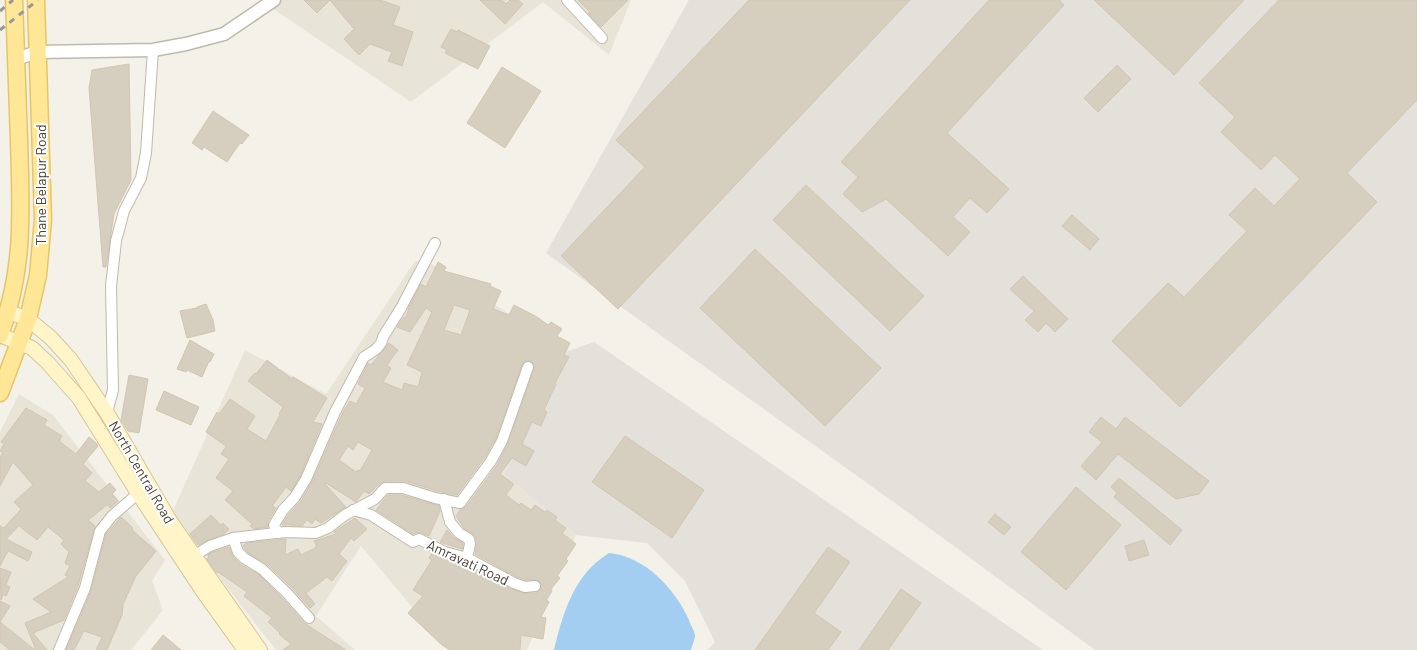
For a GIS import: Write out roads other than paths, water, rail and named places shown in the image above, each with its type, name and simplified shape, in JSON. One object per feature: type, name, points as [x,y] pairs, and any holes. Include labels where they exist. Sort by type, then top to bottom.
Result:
[{"type":"main road","name":"Thane Belapur Road","points":[[0,335],[9,312],[17,272],[22,219],[14,0]]},
{"type":"main road","name":"Thane Belapur Road","points":[[0,393],[28,319],[38,275],[43,220],[36,0]]},
{"type":"main road","name":"North Central Road","points":[[9,312],[28,319],[52,338],[71,360],[107,413],[144,489]]},
{"type":"main road","name":"North Central Road","points":[[0,335],[32,348],[80,398],[144,489],[170,521],[189,559],[245,650]]},
{"type":"main road","name":"North Central Road","points":[[189,559],[260,650]]},
{"type":"street","points":[[16,59],[37,52],[153,50],[186,44],[224,34],[274,0]]},
{"type":"street","points":[[566,0],[602,38]]},
{"type":"street","points":[[107,413],[113,390],[111,286],[116,241],[124,212],[141,178],[146,153],[153,50]]},
{"type":"street","points":[[278,533],[274,525],[283,510],[295,498],[306,479],[335,412],[364,356],[373,352],[382,342],[435,243]]},
{"type":"street","points":[[189,559],[210,546],[233,538],[278,533],[316,533],[328,528],[353,510],[375,499],[385,488],[404,488],[460,504],[502,441],[528,367]]},
{"type":"street","points":[[59,650],[85,588],[100,531],[112,516],[144,489]]},
{"type":"street","points":[[444,499],[450,522],[459,533],[469,539],[470,544],[467,558]]},
{"type":"street","name":"Amravati Road","points":[[353,510],[371,515],[413,542],[419,539],[445,552],[467,558],[514,583],[525,587],[535,586]]},
{"type":"street","points":[[233,538],[238,552],[262,569],[309,618]]},
{"type":"water","points":[[609,553],[635,560],[646,567],[667,586],[683,608],[694,631],[695,637],[691,650],[554,650],[561,622],[579,583],[597,562]]},
{"type":"railway","points":[[0,11],[13,0]]},
{"type":"railway","points":[[0,30],[38,0]]}]
